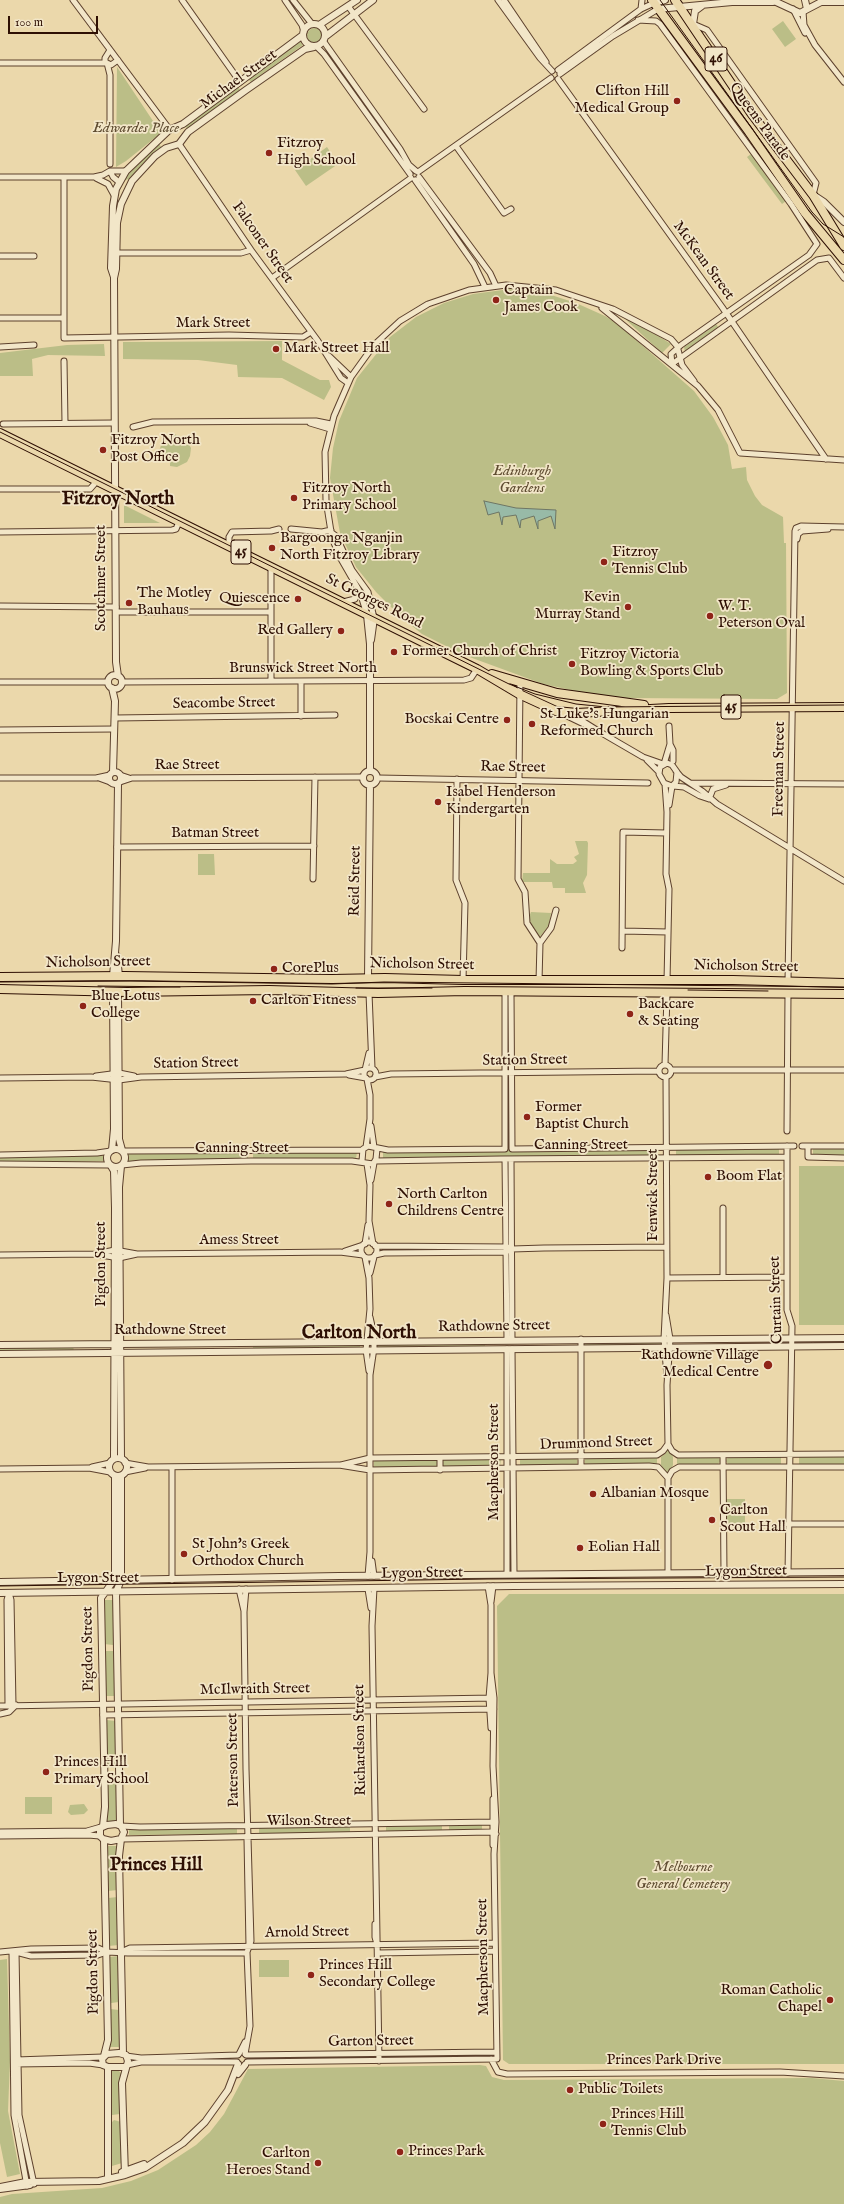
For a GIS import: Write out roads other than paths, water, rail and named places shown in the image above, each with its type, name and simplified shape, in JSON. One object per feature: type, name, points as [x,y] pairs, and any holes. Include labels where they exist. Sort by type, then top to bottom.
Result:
[{"type":"main road","name":"Queens Parade","points":[[678,3],[751,113],[813,195],[843,245]]},
{"type":"main road","name":"Queens Parade","points":[[655,4],[758,145],[805,213],[844,260]]},
{"type":"main road","name":"St Georges Road","points":[[0,434],[478,669],[519,694],[556,711]]},
{"type":"main road","name":"St Georges Road","points":[[478,669],[557,693],[597,700],[669,708]]},
{"type":"main road","name":"45","points":[[556,711],[577,712],[669,708],[844,707]]},
{"type":"main road","name":"Nicholson Street","points":[[0,977],[31,978],[116,976],[539,981],[725,980],[844,983]]},
{"type":"main road","points":[[116,976],[116,991]]},
{"type":"main road","points":[[31,978],[31,989]]},
{"type":"main road","points":[[368,978],[369,993]]},
{"type":"main road","points":[[269,979],[269,990]]},
{"type":"main road","name":"Nicholson Street","points":[[0,989],[116,991],[269,990],[369,993],[508,992],[844,994]]},
{"type":"street","points":[[73,0],[170,131]]},
{"type":"street","points":[[182,0],[246,90]]},
{"type":"street","points":[[285,0],[302,25],[305,42],[316,47],[324,54],[490,273],[496,286]]},
{"type":"street","points":[[293,0],[312,24]]},
{"type":"street","points":[[319,25],[357,0]]},
{"type":"street","points":[[316,47],[354,14],[373,0]]},
{"type":"street","name":"McKean Street","points":[[498,0],[540,58],[557,73],[732,322],[826,459]]},
{"type":"street","name":"McKean Street","points":[[504,0],[540,50],[548,65]]},
{"type":"street","points":[[641,9],[642,0]]},
{"type":"street","points":[[272,278],[551,78],[641,9],[664,0]]},
{"type":"street","points":[[805,0],[804,25],[815,45]]},
{"type":"street","points":[[557,73],[638,20],[655,4],[703,4],[772,1],[793,9],[798,13],[805,11],[821,2],[844,2]]},
{"type":"street","points":[[693,24],[695,11],[703,4]]},
{"type":"street","points":[[348,6],[424,109]]},
{"type":"street","points":[[793,9],[802,28],[844,82]]},
{"type":"street","name":"Queens Parade","points":[[638,20],[656,22],[661,26],[816,240],[817,246],[812,252]]},
{"type":"street","points":[[303,33],[307,27],[312,24],[319,25],[324,30],[325,39],[400,149],[409,166],[474,264],[485,287]]},
{"type":"street","name":"Queens Parade","points":[[693,24],[707,30],[816,183],[813,195]]},
{"type":"street","name":"Michael Street","points":[[170,131],[240,82],[303,33]]},
{"type":"street","name":"Michael Street","points":[[181,141],[246,90],[305,49],[316,47]]},
{"type":"street","points":[[110,50],[104,59],[107,63],[110,75],[110,164]]},
{"type":"street","points":[[0,63],[107,63],[111,65],[118,60]]},
{"type":"street","points":[[170,131],[180,131],[181,141]]},
{"type":"street","points":[[170,131],[167,142],[172,146]]},
{"type":"street","name":"Scotchmer Street","points":[[114,278],[111,268],[111,239],[114,195],[119,182],[126,171],[170,131]]},
{"type":"street","name":"Scotchmer Street","points":[[116,675],[114,278],[119,214],[123,199],[132,181],[155,156],[181,141]]},
{"type":"street","name":"Falconer Street","points":[[181,141],[251,250],[327,354],[341,378],[348,383]]},
{"type":"street","points":[[456,146],[504,213],[510,209]]},
{"type":"street","points":[[110,171],[113,178],[119,182],[132,181]]},
{"type":"street","points":[[0,178],[94,177],[103,176],[110,171],[126,171]]},
{"type":"street","points":[[0,318],[64,318],[64,177]]},
{"type":"street","points":[[94,177],[107,183],[114,195]]},
{"type":"street","points":[[813,195],[824,202],[844,222]]},
{"type":"street","points":[[822,234],[843,245]]},
{"type":"street","points":[[116,254],[243,253],[251,250]]},
{"type":"street","points":[[672,364],[671,355],[677,348],[812,252],[817,260]]},
{"type":"street","points":[[0,256],[34,256]]},
{"type":"street","points":[[672,364],[817,260],[826,257],[830,259],[844,278]]},
{"type":"street","points":[[774,280],[779,288]]},
{"type":"street","points":[[370,616],[362,596],[341,559],[333,540],[324,482],[325,452],[330,427],[351,377],[374,345],[400,321],[428,304],[465,290],[496,286],[546,288],[593,302],[620,313],[673,340],[681,359],[694,381],[718,410],[739,453],[844,460]]},
{"type":"street","points":[[593,302],[622,322],[694,381]]},
{"type":"street","name":"Mark Street","points":[[64,318],[64,338],[229,335],[303,337],[311,332]]},
{"type":"street","points":[[0,347],[34,345]]},
{"type":"street","name":"Falconer Street","points":[[327,354],[351,377]]},
{"type":"street","points":[[64,361],[65,423]]},
{"type":"street","points":[[133,427],[153,422],[318,421],[330,427]]},
{"type":"street","points":[[308,422],[330,427]]},
{"type":"street","points":[[3,424],[114,423]]},
{"type":"street","points":[[0,489],[89,489],[93,488],[98,481]]},
{"type":"street","points":[[0,532],[172,530],[176,529],[179,522]]},
{"type":"street","name":"Freeman Street","points":[[788,982],[789,846],[792,784],[795,556],[798,530],[843,527]]},
{"type":"street","points":[[229,546],[229,537],[232,532],[271,531],[279,529]]},
{"type":"street","points":[[291,529],[322,532],[332,531]]},
{"type":"street","points":[[332,531],[336,536],[352,570],[369,594],[370,770]]},
{"type":"street","points":[[271,567],[271,681]]},
{"type":"street","points":[[342,602],[356,598],[358,592],[356,584]]},
{"type":"street","points":[[0,606],[116,610],[271,612]]},
{"type":"street","name":"Brunswick Street North","points":[[122,682],[370,682],[468,680],[478,669]]},
{"type":"street","points":[[0,682],[108,682],[116,675],[122,682],[115,701],[114,718],[116,802],[116,976]]},
{"type":"street","points":[[301,681],[301,716]]},
{"type":"street","points":[[108,682],[112,688],[115,701]]},
{"type":"street","points":[[520,683],[518,882],[525,892],[527,923],[540,943],[539,981]]},
{"type":"street","points":[[112,688],[119,688]]},
{"type":"street","points":[[556,711],[600,732]]},
{"type":"street","points":[[577,712],[584,722],[643,757],[671,765],[690,783],[702,790],[709,799]]},
{"type":"street","name":"Seacombe Street","points":[[114,718],[335,715]]},
{"type":"street","points":[[659,772],[664,764],[670,744],[669,726]]},
{"type":"street","points":[[0,730],[114,729]]},
{"type":"street","points":[[670,744],[673,750],[673,761]]},
{"type":"street","points":[[643,757],[659,772],[665,784],[667,812],[666,874],[669,889],[667,981]]},
{"type":"street","points":[[370,770],[375,772],[378,778],[376,782],[370,785],[365,783],[363,777],[365,772],[370,770]]},
{"type":"street","points":[[667,812],[673,786],[677,778],[676,771]]},
{"type":"street","points":[[115,773],[115,783]]},
{"type":"street","name":"Rae Street","points":[[0,778],[96,778],[115,773],[132,778],[363,777]]},
{"type":"street","name":"Rae Street","points":[[96,778],[115,783],[132,778]]},
{"type":"street","points":[[314,879],[315,778]]},
{"type":"street","name":"Rae Street","points":[[378,778],[648,783]]},
{"type":"street","points":[[457,779],[456,880],[466,903],[463,980]]},
{"type":"street","points":[[690,783],[844,784]]},
{"type":"street","points":[[709,799],[713,789],[733,783]]},
{"type":"street","points":[[665,784],[684,787],[709,799],[789,846],[844,881]]},
{"type":"street","name":"Reid Street","points":[[368,978],[370,785]]},
{"type":"street","points":[[622,948],[623,832],[666,833]]},
{"type":"street","name":"Batman Street","points":[[116,847],[314,846]]},
{"type":"street","points":[[540,943],[551,928],[556,910]]},
{"type":"street","points":[[623,931],[668,932]]},
{"type":"street","points":[[111,1150],[114,1140],[116,1077],[116,991]]},
{"type":"street","points":[[376,1148],[505,1149],[508,1137],[508,992]]},
{"type":"street","points":[[369,993],[370,1048],[374,1077],[370,1096],[370,1119],[364,1162],[370,1185]]},
{"type":"street","points":[[665,1065],[667,993]]},
{"type":"street","points":[[787,1131],[788,994]]},
{"type":"street","points":[[370,1048],[365,1070],[370,1096]]},
{"type":"street","points":[[665,1065],[671,1070],[844,1070]]},
{"type":"street","points":[[665,1065],[661,1066],[659,1071],[660,1075],[666,1077],[670,1074],[671,1070]]},
{"type":"street","name":"Station Street","points":[[0,1078],[346,1074],[373,1069],[391,1074]]},
{"type":"street","name":"Station Street","points":[[346,1074],[366,1078],[391,1074],[659,1071]]},
{"type":"street","points":[[0,1154],[97,1153],[111,1150],[123,1151],[119,1139],[116,1077]]},
{"type":"street","name":"Fenwick Street","points":[[666,1077],[666,1312],[668,1444]]},
{"type":"street","points":[[370,1119],[376,1148],[375,1162],[370,1185],[369,1220],[361,1251],[364,1256],[369,1278],[370,1317],[374,1341],[370,1375],[371,1589]]},
{"type":"street","name":"Canning Street","points":[[508,1137],[512,1149],[666,1146],[794,1146]]},
{"type":"street","name":"Curtain Street","points":[[787,1146],[787,1310],[792,1326],[788,1573]]},
{"type":"street","points":[[844,1146],[805,1146],[808,1157],[844,1158]]},
{"type":"street","name":"Canning Street","points":[[123,1151],[376,1148]]},
{"type":"street","name":"Pigdon Street","points":[[111,1150],[108,1161],[114,1173],[117,1250]]},
{"type":"street","name":"Pigdon Street","points":[[121,1458],[117,1250],[119,1183],[123,1151]]},
{"type":"street","name":"Canning Street","points":[[122,1165],[169,1162],[375,1162],[505,1158],[787,1157]]},
{"type":"street","points":[[505,1158],[512,1249],[509,1349]]},
{"type":"street","points":[[509,1340],[506,1246],[512,1158]]},
{"type":"street","points":[[0,1164],[122,1165]]},
{"type":"street","points":[[723,1208],[723,1277]]},
{"type":"street","points":[[369,1220],[374,1245],[377,1251],[374,1256],[369,1278]]},
{"type":"street","points":[[364,1244],[405,1247],[506,1246],[512,1249]]},
{"type":"street","name":"Amess Street","points":[[340,1252],[364,1244]]},
{"type":"street","points":[[464,1246],[464,1253]]},
{"type":"street","points":[[405,1247],[406,1253]]},
{"type":"street","points":[[364,1256],[406,1253],[506,1252],[512,1249],[666,1247]]},
{"type":"street","name":"Amess Street","points":[[0,1256],[96,1254],[117,1250],[138,1254]]},
{"type":"street","name":"Amess Street","points":[[96,1254],[117,1258],[138,1254],[340,1252],[364,1256]]},
{"type":"street","points":[[666,1278],[787,1277]]},
{"type":"street","points":[[370,1317],[366,1342],[370,1375]]},
{"type":"street","name":"Rathdowne Street","points":[[0,1345],[844,1338]]},
{"type":"street","points":[[486,1340],[486,1349]]},
{"type":"street","points":[[581,1340],[581,1467]]},
{"type":"street","points":[[77,1344],[77,1353]]},
{"type":"street","name":"Rathdowne Street","points":[[0,1354],[844,1346]]},
{"type":"street","name":"Macpherson Street","points":[[509,1349],[510,1458],[513,1468],[514,1574]]},
{"type":"street","name":"Pigdon Street","points":[[118,1353],[112,1460],[118,1474],[118,1531],[121,1580],[116,1592],[117,1714],[121,1825],[124,1833],[121,1839],[121,1952],[126,2066],[122,2083],[125,2173]]},
{"type":"street","name":"Drummond Street","points":[[338,1465],[370,1458],[510,1458],[657,1455],[663,1451],[668,1444],[672,1451],[678,1455],[844,1454]]},
{"type":"street","points":[[724,1455],[724,1585]]},
{"type":"street","points":[[112,1460],[121,1458],[126,1464],[118,1474]]},
{"type":"street","points":[[440,1458],[440,1470]]},
{"type":"street","name":"Macpherson Street","points":[[507,1574],[507,1468],[510,1458]]},
{"type":"street","name":"Drummond Street","points":[[89,1468],[112,1460]]},
{"type":"street","name":"Drummond Street","points":[[126,1464],[148,1467],[338,1465],[370,1470],[657,1467],[664,1471],[668,1478]]},
{"type":"street","name":"Drummond Street","points":[[0,1469],[89,1468],[118,1474],[148,1467]]},
{"type":"street","points":[[172,1467],[172,1590]]},
{"type":"street","points":[[668,1586],[668,1478],[672,1471],[679,1467],[844,1467]]},
{"type":"street","points":[[507,1523],[514,1523]]},
{"type":"street","points":[[788,1524],[844,1524]]},
{"type":"street","name":"Pigdon Street","points":[[108,2177],[109,2118],[104,2056],[108,2040],[107,1952],[102,1838],[105,1807],[101,1598],[103,1592],[114,1580],[118,1531]]},
{"type":"street","name":"Lygon Street","points":[[0,1582],[507,1574],[724,1574],[844,1572]]},
{"type":"street","points":[[788,1573],[788,1584]]},
{"type":"street","points":[[507,1574],[507,1586]]},
{"type":"street","points":[[514,1574],[514,1586]]},
{"type":"street","points":[[490,1575],[490,1586]]},
{"type":"street","points":[[239,1579],[239,1589]]},
{"type":"street","points":[[246,1579],[246,1589]]},
{"type":"street","points":[[8,1582],[8,1593],[11,1600],[12,1705]]},
{"type":"street","name":"Lygon Street","points":[[0,1593],[239,1589],[371,1589],[490,1586],[844,1584]]},
{"type":"street","name":"Macpherson Street","points":[[490,1586],[494,1795],[496,2052],[494,2059]]},
{"type":"street","name":"Paterson Street","points":[[239,1589],[244,1612]]},
{"type":"street","name":"Paterson Street","points":[[246,1589],[244,1612],[248,1835],[246,1871],[249,1946],[247,1952],[249,2034],[246,2064]]},
{"type":"street","name":"Richardson Street","points":[[371,1589],[379,2061]]},
{"type":"street","name":"McIlwraith Street","points":[[0,1706],[492,1698]]},
{"type":"street","name":"McIlwraith Street","points":[[0,1714],[9,1712],[12,1705]]},
{"type":"street","name":"McIlwraith Street","points":[[103,1715],[492,1710]]},
{"type":"street","name":"Wilson Street","points":[[121,1825],[140,1827],[494,1822]]},
{"type":"street","points":[[0,1832],[88,1831],[102,1826],[121,1825]]},
{"type":"street","name":"Wilson Street","points":[[121,1839],[248,1835],[494,1833]]},
{"type":"street","points":[[0,1836],[89,1835],[102,1838],[121,1839]]},
{"type":"street","name":"Arnold Street","points":[[121,1952],[128,1948],[495,1943]]},
{"type":"street","points":[[378,1953],[495,1951]]},
{"type":"street","name":"Arnold Street","points":[[0,1952],[14,1952],[38,1956],[98,1955],[107,1952],[121,1952],[128,1954],[247,1952]]},
{"type":"street","points":[[14,1952],[16,2062],[19,2115],[35,2183]]},
{"type":"street","name":"Paterson Street","points":[[237,2063],[238,2055],[249,2034]]},
{"type":"street","name":"Garton Street","points":[[238,2055],[496,2052]]},
{"type":"street","points":[[16,2062],[104,2056],[116,2053],[141,2058],[238,2055]]},
{"type":"street","name":"Garton Street","points":[[237,2063],[494,2059]]},
{"type":"street","name":"Princes Park Drive","points":[[494,2059],[498,2072],[506,2074],[786,2072],[844,2076]]},
{"type":"street","points":[[16,2062],[89,2063],[106,2066],[126,2066],[141,2062],[237,2063],[232,2082]]},
{"type":"street","points":[[16,2062],[14,2115],[27,2184]]},
{"type":"street","points":[[0,2188],[35,2183],[108,2177],[125,2173],[153,2162],[176,2148],[196,2131],[214,2112],[232,2082],[246,2064]]},
{"type":"street","points":[[109,2118],[123,2118]]},
{"type":"tram line","points":[[660,0],[812,212],[823,224],[844,237]]},
{"type":"tram line","points":[[0,432],[509,684],[535,694],[576,704],[606,707],[844,705]]},
{"type":"tram line","points":[[0,982],[130,981],[332,984],[384,982],[844,987]]},
{"type":"tram line","points":[[98,986],[180,987]]},
{"type":"tram line","points":[[356,988],[432,988]]},
{"type":"tram line","points":[[688,990],[768,991]]},
{"type":"tram line","points":[[0,1586],[487,1579],[844,1577]]},
{"type":"place","name":"Clifton Hill Medical Group","points":[[677,101]]},
{"type":"place","name":"Fitzroy High School","points":[[269,153]]},
{"type":"place","name":"Captain James Cook","points":[[496,300]]},
{"type":"place","name":"Mark Street Hall","points":[[276,349]]},
{"type":"place","name":"Fitzroy North Post Office","points":[[103,450]]},
{"type":"place","name":"Fitzroy North Primary School","points":[[294,498]]},
{"type":"place","name":"Bargoonga Nganjin North Fitzroy Library","points":[[272,548]]},
{"type":"place","name":"Fitzroy Tennis Club","points":[[604,562]]},
{"type":"place","name":"Quiescence","points":[[298,599]]},
{"type":"place","name":"The Motley Bauhaus","points":[[129,603]]},
{"type":"place","name":"Kevin Murray Stand","points":[[628,607]]},
{"type":"place","name":"W. T. Peterson Oval","points":[[710,616]]},
{"type":"place","name":"Red Gallery","points":[[341,631]]},
{"type":"place","name":"Former Church of Christ","points":[[394,652]]},
{"type":"place","name":"Fitzroy Victoria Bowling & Sports Club","points":[[572,664]]},
{"type":"place","name":"Bocskai Centre","points":[[507,720]]},
{"type":"place","name":"St Luke's Hungarian Reformed Church","points":[[532,724]]},
{"type":"place","name":"Isabel Henderson Kindergarten","points":[[438,802]]},
{"type":"place","name":"CorePlus","points":[[274,969]]},
{"type":"place","name":"Carlton Fitness","points":[[253,1001]]},
{"type":"place","name":"Blue Lotus College","points":[[83,1006]]},
{"type":"place","name":"Backcare & Seating","points":[[630,1014]]},
{"type":"place","name":"Former Baptist Church","points":[[527,1117]]},
{"type":"place","name":"Boom Flat","points":[[708,1177]]},
{"type":"place","name":"North Carlton Childrens Centre","points":[[389,1204]]},
{"type":"place","name":"Rathdowne Village Medical Centre","points":[[768,1365]]},
{"type":"place","name":"Albanian Mosque","points":[[593,1494]]},
{"type":"place","name":"Carlton Scout Hall","points":[[712,1520]]},
{"type":"place","name":"Eolian Hall","points":[[580,1548]]},
{"type":"place","name":"St John's Greek Orthodox Church","points":[[184,1554]]},
{"type":"place","name":"Princes Hill Primary School","points":[[46,1772]]},
{"type":"place","name":"Princes Hill Secondary College","points":[[311,1975]]},
{"type":"place","name":"Roman Catholic Chapel","points":[[830,2000]]},
{"type":"place","name":"Public Toilets","points":[[570,2090]]},
{"type":"place","name":"Princes Hill Tennis Club","points":[[603,2124]]},
{"type":"place","name":"Princes Park","points":[[400,2152]]},
{"type":"place","name":"Carlton Heroes Stand","points":[[318,2163]]},
{"type":"district","name":"Fitzroy North","points":[[118,500]]},
{"type":"district","name":"Carlton North","points":[[359,1334]]},
{"type":"district","name":"Princes Hill","points":[[156,1866]]},
{"type":"park label","name":"Edwardes Place","points":[[136,129]]},
{"type":"park label","name":"Edinburgh Gardens","points":[[522,480]]},
{"type":"park label","name":"Melbourne General Cemetery","points":[[683,1876]]}]
